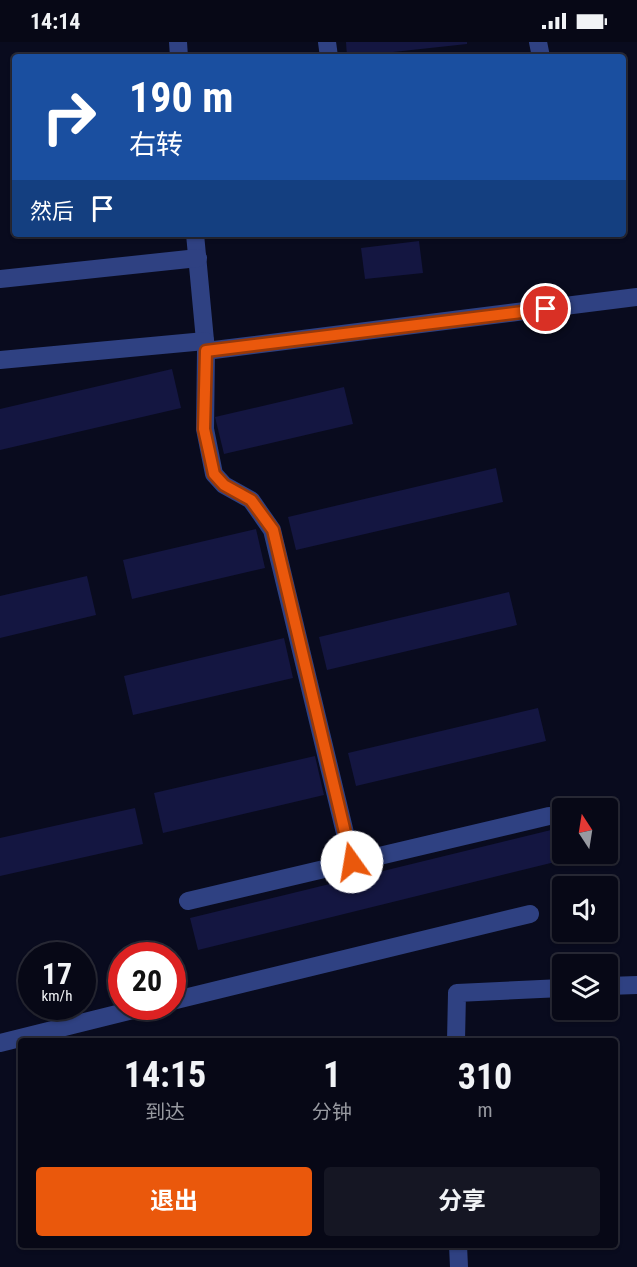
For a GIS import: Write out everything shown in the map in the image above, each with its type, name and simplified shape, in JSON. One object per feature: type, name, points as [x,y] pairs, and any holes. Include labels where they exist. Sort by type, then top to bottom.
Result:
[{"type":"street","points":[[195,237],[206,346],[204,429],[214,474],[224,485],[251,500],[273,530],[352,862]]},
{"type":"street","points":[[0,279],[198,258]]},
{"type":"street","points":[[0,360],[206,346],[637,297]]},
{"type":"street","points":[[188,901],[549,816]]},
{"type":"street","points":[[186,998],[530,914]]},
{"type":"street","points":[[618,986],[637,985]]},
{"type":"street","points":[[456,1038],[456,993],[552,988]]},
{"type":"street","points":[[20,1038],[108,1016]]},
{"type":"street","points":[[0,1043],[18,1039]]},
{"type":"street","points":[[458,1248],[459,1267]]},
{"type":"building","points":[[346,42],[467,42],[467,44],[375,54],[347,54]]},
{"type":"building","points":[[419,241],[423,273],[365,279],[361,248]]},
{"type":"building","points":[[172,369],[181,408],[0,450],[0,409]]},
{"type":"building","points":[[344,387],[353,424],[224,454],[215,417]]},
{"type":"building","points":[[496,468],[503,502],[296,550],[288,517]]},
{"type":"building","points":[[256,529],[265,568],[132,599],[123,560]]},
{"type":"building","points":[[87,576],[96,615],[0,638],[0,596]]},
{"type":"building","points":[[509,592],[517,625],[327,670],[319,637]]},
{"type":"building","points":[[284,638],[293,678],[133,715],[124,676]]},
{"type":"building","points":[[538,708],[546,741],[356,786],[348,753]]},
{"type":"building","points":[[315,756],[324,795],[163,833],[154,793]]},
{"type":"building","points":[[135,808],[143,844],[0,876],[0,838]]},
{"type":"building","points":[[551,830],[552,834],[552,863],[198,950],[190,918]]},
{"type":"route","points":[[352,862],[273,530],[251,500],[224,485],[214,474],[204,429],[206,351],[546,309]]}]
